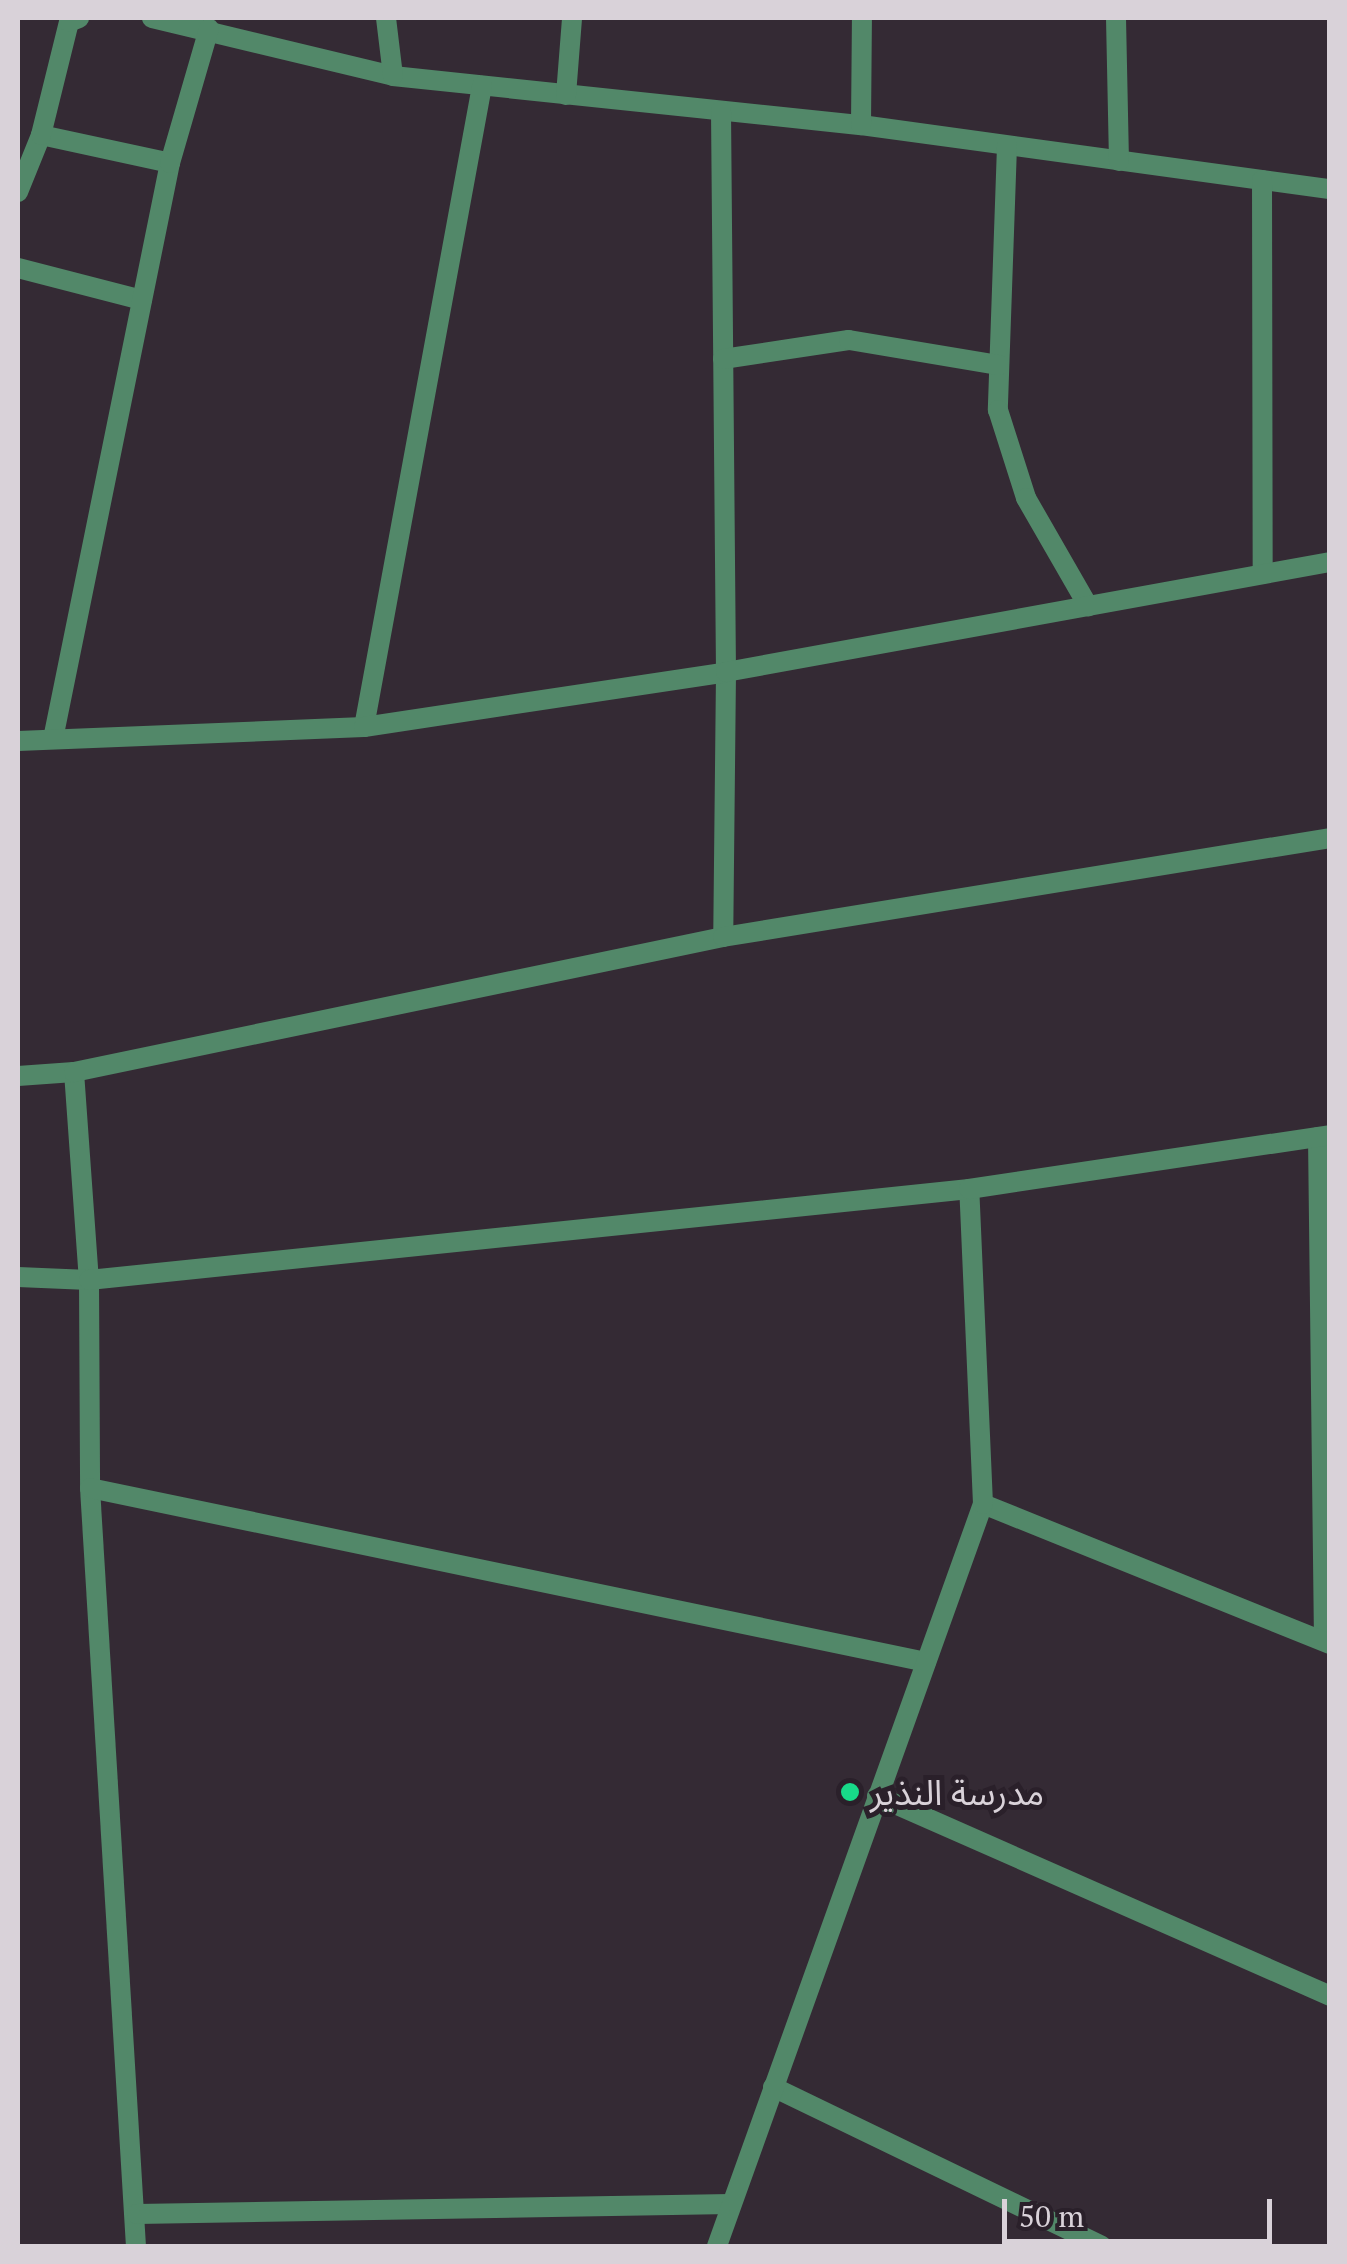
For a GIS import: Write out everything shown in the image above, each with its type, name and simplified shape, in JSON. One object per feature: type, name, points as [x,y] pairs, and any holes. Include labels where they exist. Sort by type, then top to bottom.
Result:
[{"type":"street","points":[[18,192],[42,134],[69,22],[79,18]]},
{"type":"street","points":[[152,18],[393,76],[861,125],[1330,189]]},
{"type":"street","points":[[386,18],[393,76]]},
{"type":"street","points":[[566,96],[572,18]]},
{"type":"street","points":[[861,125],[862,18]]},
{"type":"street","points":[[1116,18],[1118,162]]},
{"type":"street","points":[[53,739],[170,163],[209,29]]},
{"type":"street","points":[[364,727],[482,86]]},
{"type":"street","points":[[721,111],[724,937]]},
{"type":"street","points":[[42,134],[170,163]]},
{"type":"street","points":[[1006,146],[998,410],[1026,498],[1088,606]]},
{"type":"street","points":[[1262,180],[1263,574]]},
{"type":"street","points":[[18,268],[142,300]]},
{"type":"street","points":[[724,359],[849,340],[999,365]]},
{"type":"street","points":[[18,740],[364,727],[726,672],[1330,562]]},
{"type":"street","points":[[18,1076],[74,1072],[724,937],[1330,838]]},
{"type":"street","points":[[74,1072],[89,1280],[90,1488],[136,2246]]},
{"type":"street","points":[[18,1277],[89,1280],[969,1189],[1324,1136],[1327,1642],[983,1504]]},
{"type":"street","points":[[716,2246],[983,1504],[969,1189]]},
{"type":"street","points":[[90,1488],[926,1662]]},
{"type":"street","points":[[877,1796],[1330,1996]]},
{"type":"street","points":[[772,2087],[1102,2246]]},
{"type":"street","points":[[137,2214],[730,2204]]},
{"type":"place","name":"مدرسة النذير","points":[[850,1792]]}]
